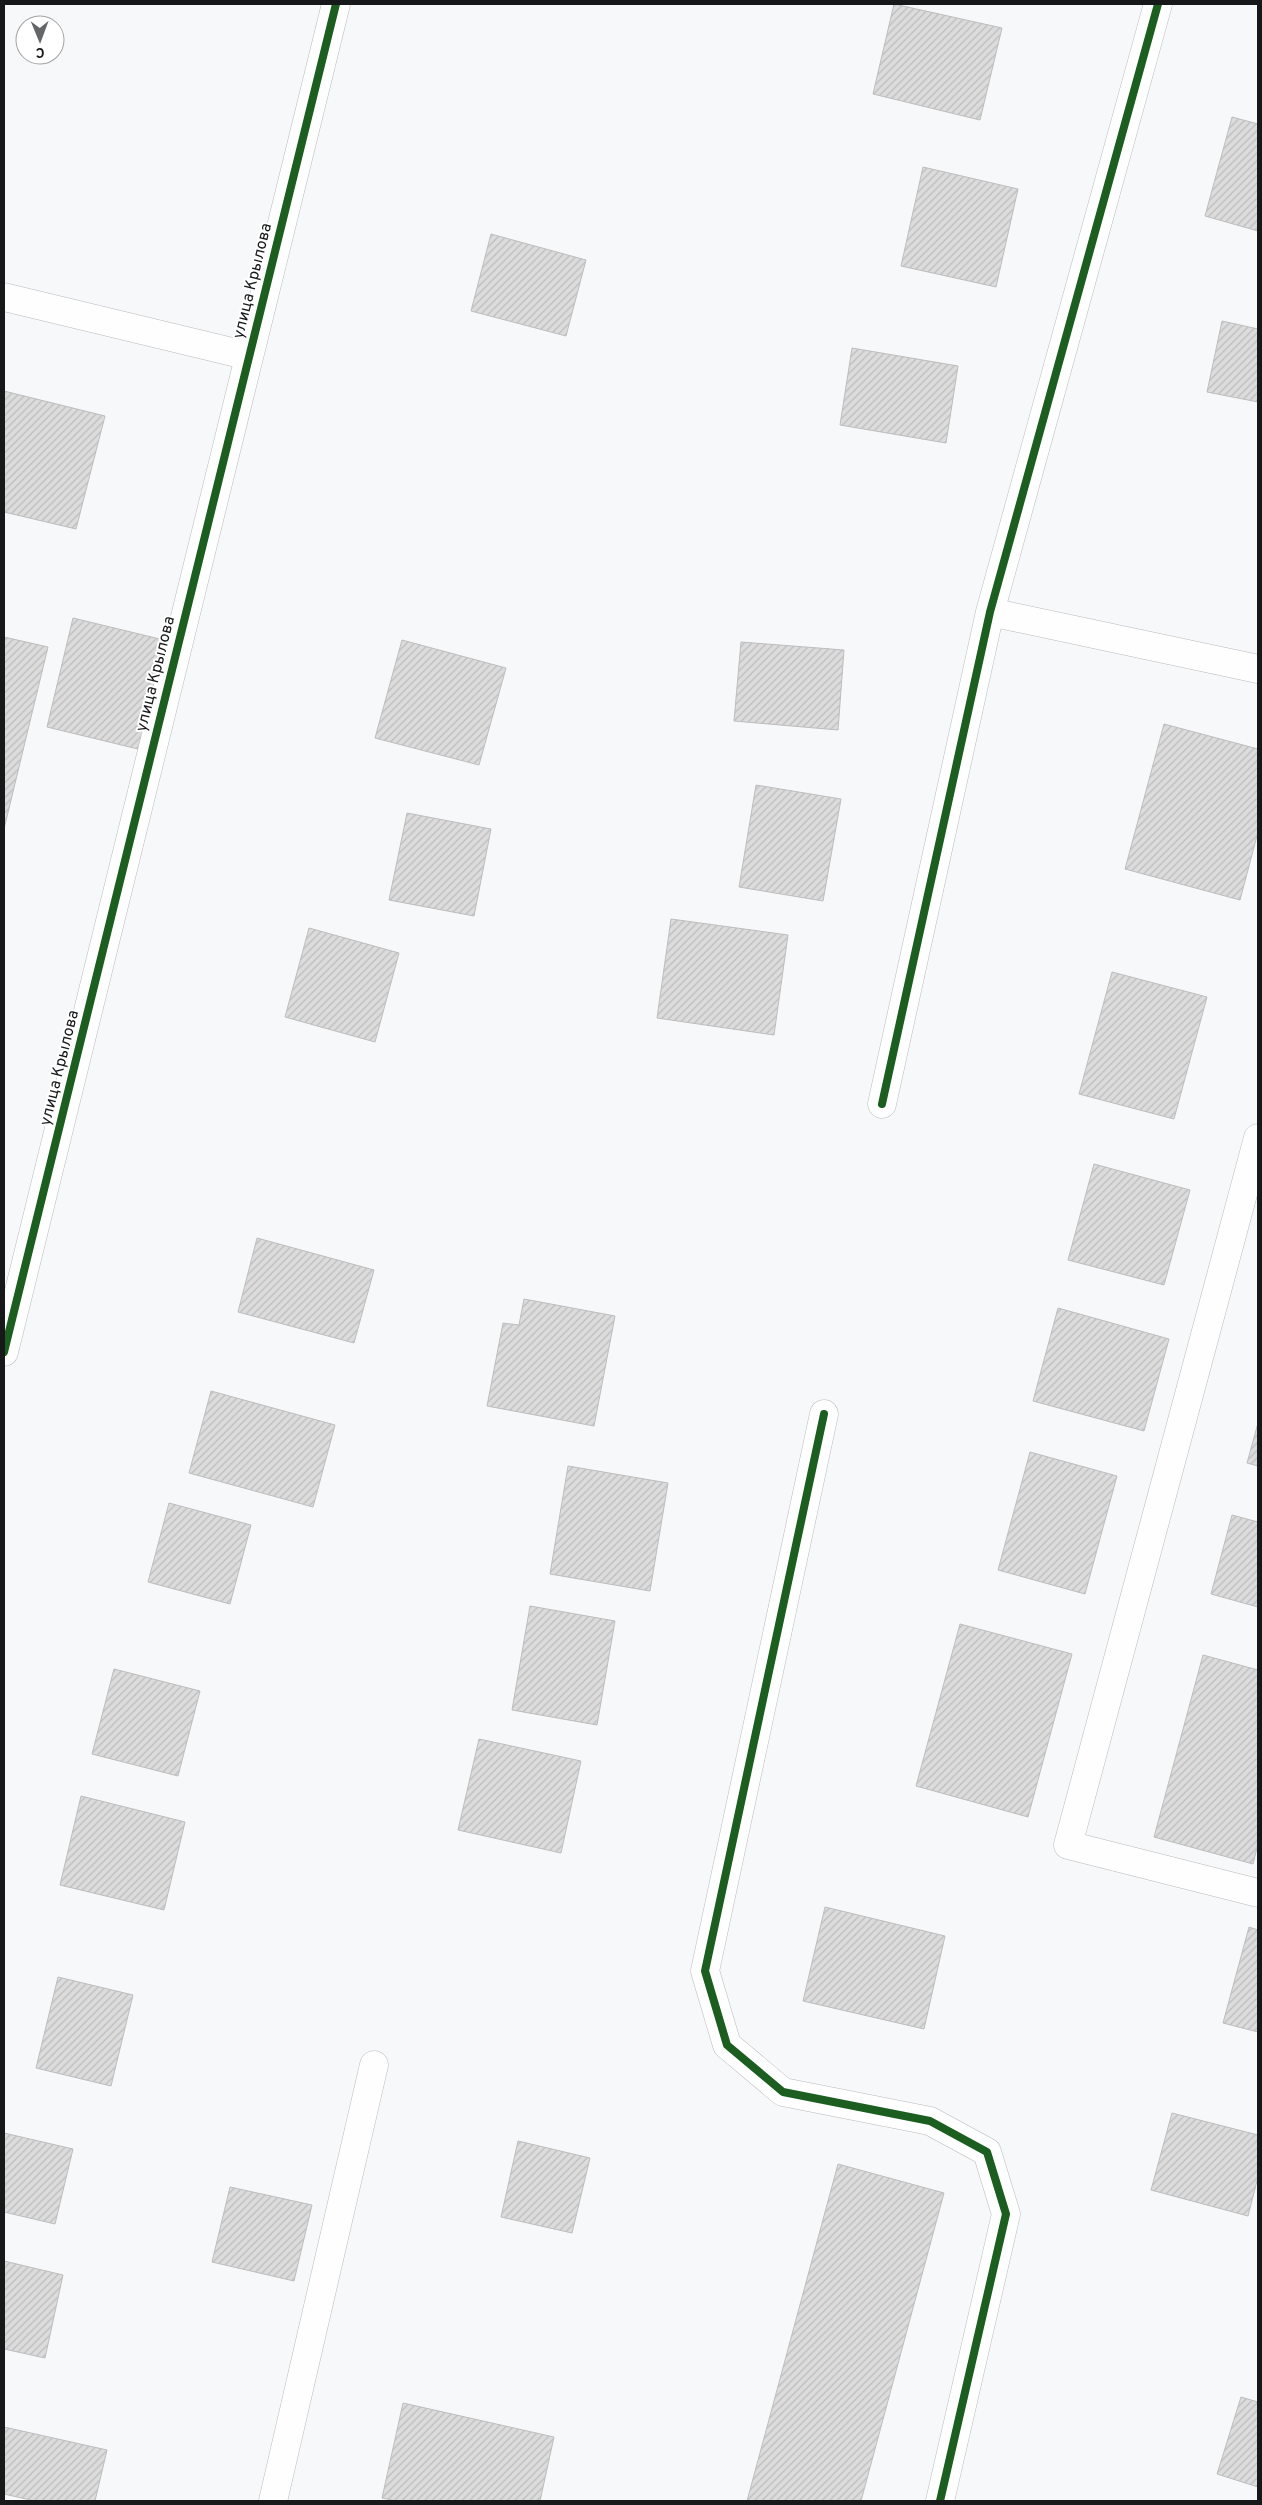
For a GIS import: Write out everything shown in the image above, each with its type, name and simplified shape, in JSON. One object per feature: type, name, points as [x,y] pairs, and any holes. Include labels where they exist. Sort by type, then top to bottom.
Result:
[{"type":"street","name":"улица Крылова","points":[[4,1352],[336,4]]},
{"type":"street","points":[[882,1104],[990,612],[1158,4]]},
{"type":"street","points":[[4,297],[249,356]]},
{"type":"street","points":[[990,612],[1258,669]]},
{"type":"street","points":[[1258,1138],[1068,1845],[1258,1893]]},
{"type":"street","points":[[824,1414],[705,1971],[727,2045],[783,2092],[930,2121],[986,2152],[1006,2214],[940,2501]]},
{"type":"street","points":[[273,2501],[374,2065]]},
{"type":"building","points":[[894,4],[1002,28],[980,120],[873,94]]},
{"type":"building","points":[[1232,117],[1258,124],[1258,231],[1205,216]]},
{"type":"building","points":[[923,167],[1018,189],[996,287],[901,266]]},
{"type":"building","points":[[491,234],[586,260],[566,336],[471,311]]},
{"type":"building","points":[[1222,321],[1258,329],[1258,402],[1207,392]]},
{"type":"building","points":[[852,348],[958,366],[946,443],[840,425]]},
{"type":"building","points":[[4,391],[105,416],[76,529],[4,512]]},
{"type":"building","points":[[73,618],[168,641],[142,750],[47,727]]},
{"type":"building","points":[[4,637],[48,647],[4,829]]},
{"type":"building","points":[[402,640],[506,668],[479,765],[375,738]]},
{"type":"building","points":[[741,642],[844,650],[838,730],[734,721]]},
{"type":"building","points":[[1164,724],[1258,749],[1258,832],[1240,900],[1125,869]]},
{"type":"building","points":[[756,785],[841,799],[823,901],[739,887]]},
{"type":"building","points":[[407,813],[491,829],[474,916],[389,900]]},
{"type":"building","points":[[671,919],[788,935],[774,1035],[657,1018]]},
{"type":"building","points":[[309,928],[399,953],[375,1042],[285,1017]]},
{"type":"building","points":[[1112,972],[1207,997],[1174,1119],[1079,1094]]},
{"type":"building","points":[[1094,1164],[1190,1190],[1164,1285],[1068,1260]]},
{"type":"building","points":[[257,1238],[374,1270],[354,1343],[238,1312]]},
{"type":"building","points":[[524,1299],[615,1316],[594,1426],[487,1406],[503,1323],[519,1325]]},
{"type":"building","points":[[1058,1308],[1169,1339],[1144,1431],[1033,1401]]},
{"type":"building","points":[[211,1391],[335,1425],[313,1507],[189,1473]]},
{"type":"building","points":[[1258,1423],[1258,1466],[1247,1463]]},
{"type":"building","points":[[1030,1452],[1117,1476],[1085,1594],[998,1570]]},
{"type":"building","points":[[568,1466],[668,1483],[650,1591],[550,1574]]},
{"type":"building","points":[[169,1503],[251,1525],[230,1604],[148,1582]]},
{"type":"building","points":[[1232,1515],[1258,1522],[1258,1607],[1211,1594]]},
{"type":"building","points":[[530,1606],[615,1621],[597,1725],[512,1710]]},
{"type":"building","points":[[960,1624],[1072,1654],[1028,1817],[916,1786]]},
{"type":"building","points":[[1203,1655],[1258,1670],[1258,1844],[1253,1864],[1154,1837]]},
{"type":"building","points":[[114,1669],[200,1691],[178,1776],[92,1754]]},
{"type":"building","points":[[479,1739],[581,1761],[561,1853],[458,1830]]},
{"type":"building","points":[[81,1796],[185,1822],[164,1910],[60,1885]]},
{"type":"building","points":[[825,1907],[945,1936],[924,2029],[803,2001]]},
{"type":"building","points":[[1249,1927],[1258,1930],[1258,2032],[1223,2023]]},
{"type":"building","points":[[58,1977],[133,1995],[111,2086],[36,2068]]},
{"type":"building","points":[[1172,2113],[1258,2135],[1258,2177],[1248,2216],[1151,2190]]},
{"type":"building","points":[[4,2133],[73,2149],[55,2224],[4,2212]]},
{"type":"building","points":[[518,2141],[590,2158],[572,2233],[501,2217]]},
{"type":"building","points":[[838,2164],[944,2193],[861,2501],[747,2501]]},
{"type":"building","points":[[230,2187],[312,2205],[294,2281],[212,2262]]},
{"type":"building","points":[[4,2261],[63,2275],[45,2358],[4,2349]]},
{"type":"building","points":[[1241,2397],[1258,2402],[1258,2487],[1217,2474]]},
{"type":"building","points":[[403,2403],[554,2437],[540,2501],[396,2501],[382,2498]]},
{"type":"building","points":[[4,2427],[107,2450],[95,2501],[35,2501],[4,2494]]},
{"type":"cycle path","points":[[4,1352],[336,4]]},
{"type":"cycle path","points":[[882,1104],[990,612],[1158,4]]},
{"type":"cycle path","points":[[824,1414],[705,1971],[727,2045],[783,2092],[930,2121],[987,2152],[1006,2214],[940,2501]]}]
